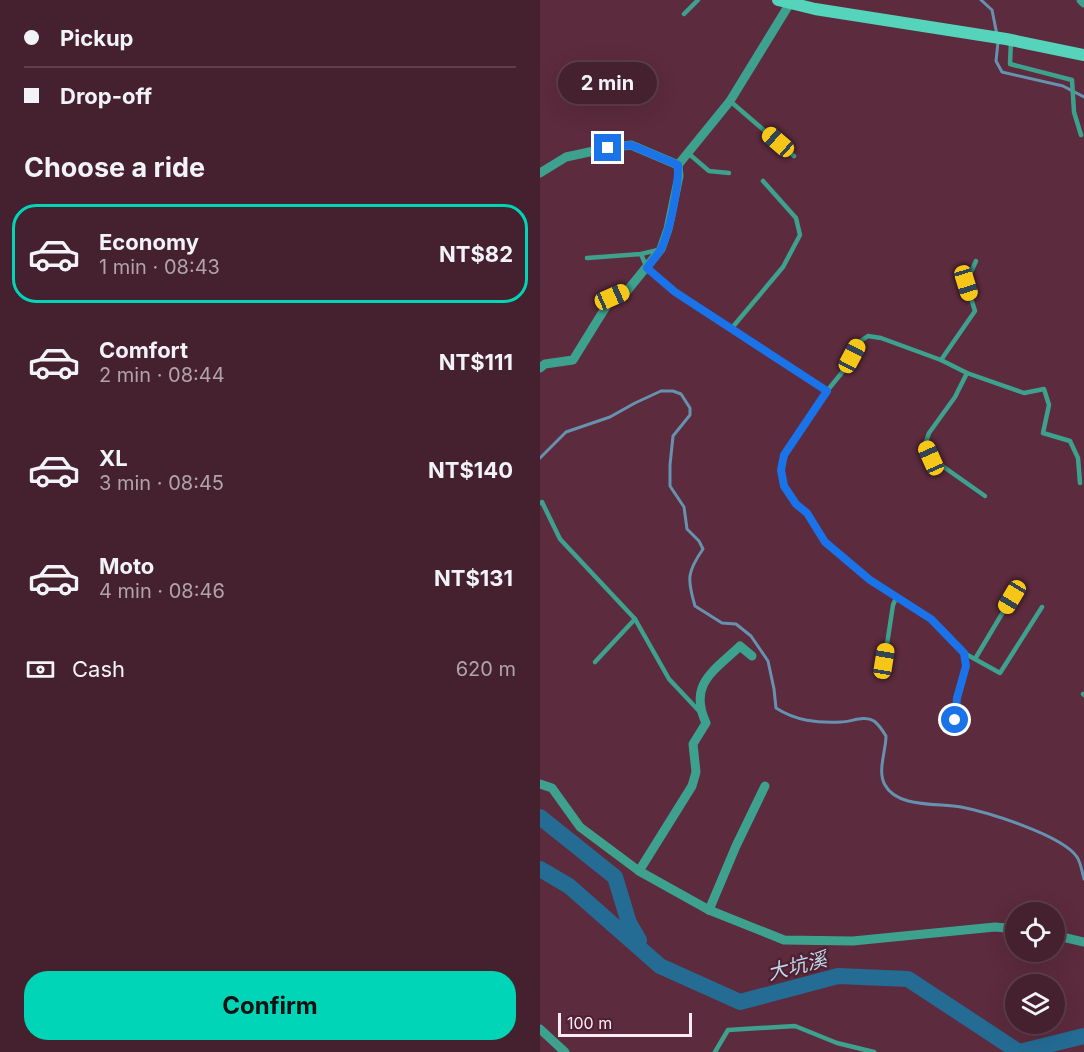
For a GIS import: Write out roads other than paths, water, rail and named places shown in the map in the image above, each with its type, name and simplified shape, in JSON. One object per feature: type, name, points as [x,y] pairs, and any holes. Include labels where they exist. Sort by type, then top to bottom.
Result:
[{"type":"street","points":[[540,368],[545,364],[573,360],[612,297],[627,291],[661,249],[679,176],[678,165],[730,101],[786,1],[1084,55]]},
{"type":"street","points":[[540,173],[566,158],[631,145],[678,165]]},
{"type":"street","points":[[639,871],[692,786],[696,772],[693,744],[706,723],[701,713],[699,698],[703,683],[740,646],[752,656]]},
{"type":"street","points":[[540,784],[552,788],[580,827],[639,871],[709,910],[784,940],[853,941],[1005,927]]},
{"type":"street","points":[[709,910],[765,786]]},
{"type":"street","points":[[1065,938],[1084,942]]},
{"type":"street","points":[[540,1029],[565,1052]]},
{"type":"lane","points":[[684,14],[698,0]]},
{"type":"lane","points":[[1004,39],[1010,64],[1072,80],[1074,112],[1081,135]]},
{"type":"lane","points":[[730,101],[794,156]]},
{"type":"lane","points":[[688,153],[708,171],[729,173]]},
{"type":"lane","points":[[731,329],[783,267],[800,235],[796,218],[763,181]]},
{"type":"lane","points":[[587,258],[641,254],[661,249]]},
{"type":"lane","points":[[641,254],[647,268],[675,292],[827,391]]},
{"type":"lane","points":[[941,360],[975,311],[966,283],[976,261]]},
{"type":"lane","points":[[1042,607],[1000,673],[964,653],[931,619],[870,580],[825,542],[807,513],[796,504],[784,486],[781,470],[784,455],[844,370],[860,342],[868,336],[881,338],[1024,393],[1044,390],[1049,405],[1043,433],[1070,441],[1078,458],[1080,483]]},
{"type":"lane","points":[[968,373],[929,433],[925,445],[931,458],[984,496]]},
{"type":"lane","points":[[540,503],[542,502],[560,539],[635,619],[669,679],[701,713]]},
{"type":"lane","points":[[882,677],[893,605],[897,596]]},
{"type":"lane","points":[[975,659],[1012,597]]},
{"type":"lane","points":[[595,662],[635,619]]},
{"type":"lane","points":[[955,720],[957,698],[966,666],[964,653]]},
{"type":"lane","points":[[715,1052],[728,1030],[795,1026],[837,1043],[874,1052]]},
{"type":"waterway","points":[[981,0],[992,10],[997,35]]},
{"type":"waterway","points":[[998,42],[996,61],[1002,72],[1063,86],[1084,97]]},
{"type":"waterway","points":[[540,458],[566,432],[610,417],[661,391],[681,394],[690,408],[690,415],[673,436],[670,486],[684,507],[687,529],[699,541],[703,549],[690,576],[695,606],[722,623],[736,624],[751,636],[768,661],[776,708],[791,716],[815,721],[841,722],[858,719],[874,721],[886,736],[882,774],[885,785],[891,792],[909,801],[973,810],[1041,833],[1069,849],[1077,857],[1084,879]]},
{"type":"waterway","points":[[540,817],[615,877],[629,923],[639,940]]},
{"type":"waterway","name":"大坑溪","points":[[540,869],[569,886],[660,966],[740,1002],[838,976],[908,979],[1019,1052],[1084,1036]]}]
